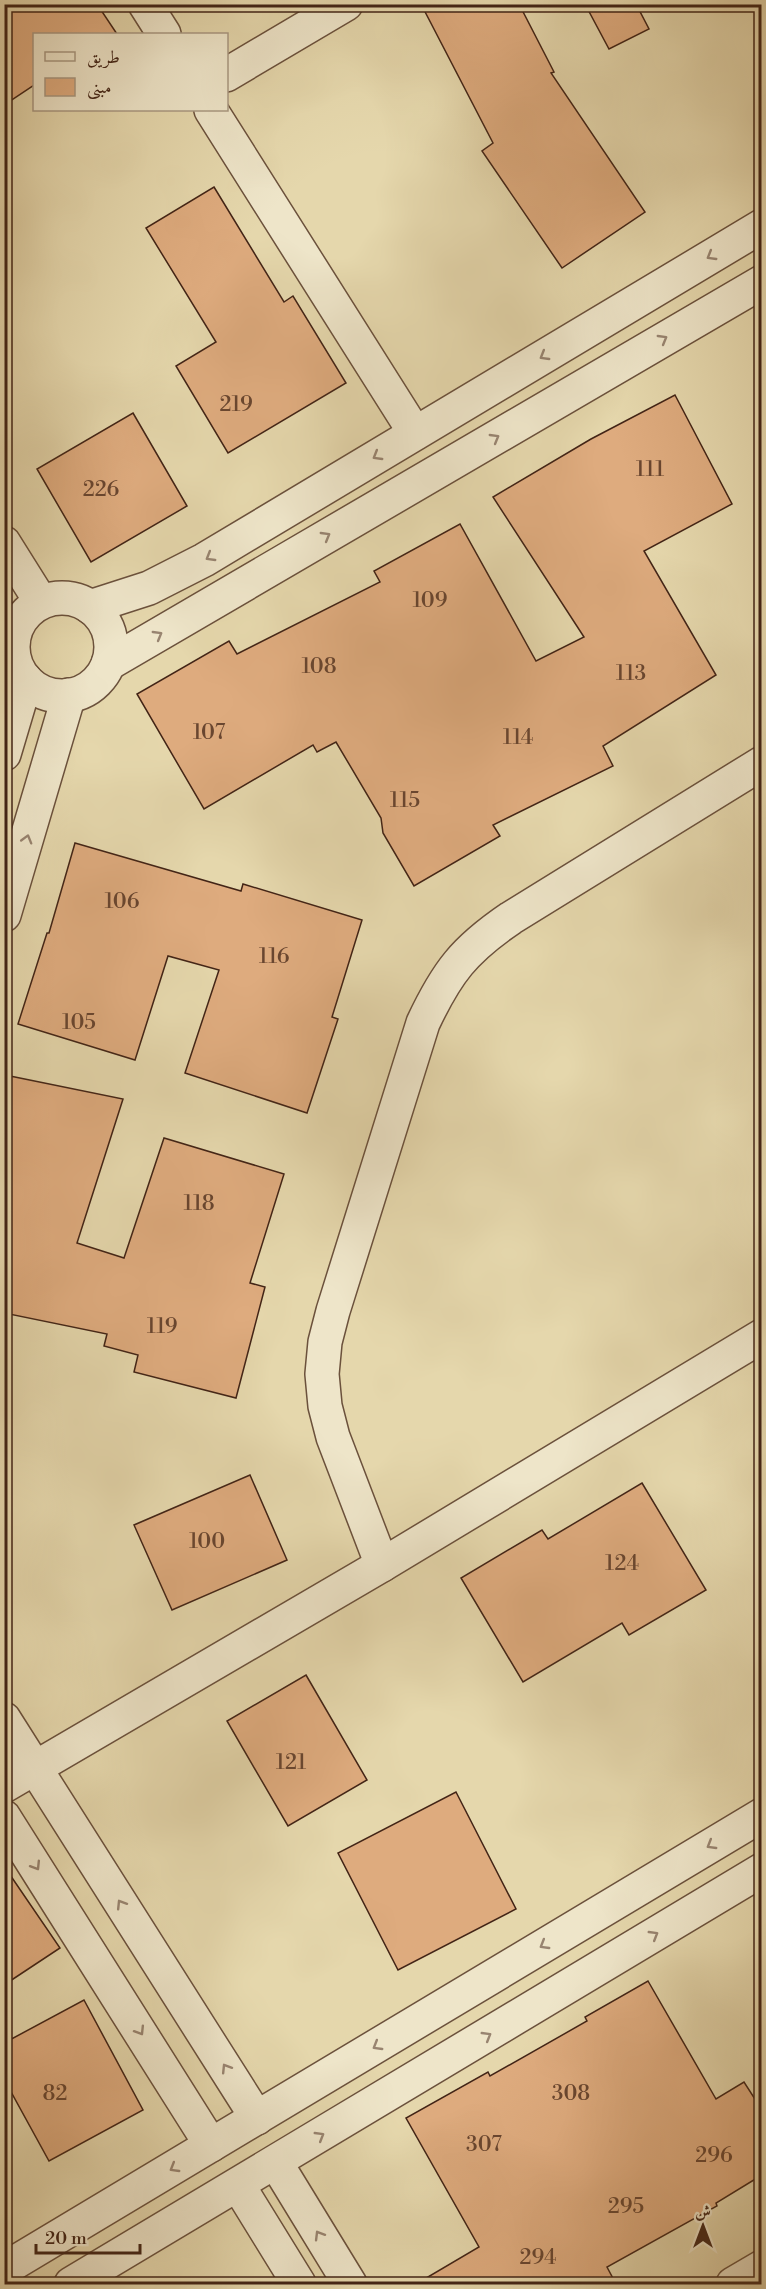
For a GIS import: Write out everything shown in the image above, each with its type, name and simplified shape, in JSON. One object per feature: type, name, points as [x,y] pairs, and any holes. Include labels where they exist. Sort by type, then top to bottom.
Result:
[{"type":"street","points":[[145,4],[163,33]]},
{"type":"street","points":[[228,74],[346,4]]},
{"type":"street","points":[[212,111],[415,433]]},
{"type":"street","points":[[90,607],[120,599],[177,575],[762,226]]},
{"type":"street","points":[[108,664],[762,282]]},
{"type":"street","points":[[4,543],[41,602]]},
{"type":"street","points":[[4,754],[15,658],[12,642],[21,618],[41,602],[66,598],[90,607],[107,627],[110,646],[108,664],[101,676],[81,692],[56,696],[44,693],[32,686],[15,658]]},
{"type":"street","points":[[4,915],[69,695]]},
{"type":"street","points":[[382,1565],[333,1437],[327,1416],[322,1374],[325,1342],[423,1023],[438,992],[458,962],[482,938],[762,763]]},
{"type":"street","points":[[4,1786],[382,1565],[762,1336]]},
{"type":"street","points":[[4,1719],[257,2118]]},
{"type":"street","points":[[4,2269],[762,1815]]},
{"type":"street","points":[[4,1817],[216,2142],[254,2176],[350,2284]]},
{"type":"street","points":[[71,2284],[762,1870]]},
{"type":"street","points":[[664,1874],[688,1914]]},
{"type":"street","points":[[254,2176],[299,2284]]},
{"type":"building","points":[[4,4],[97,4],[116,33],[33,33],[33,86],[4,105]]},
{"type":"building","points":[[421,4],[519,4],[554,72],[551,73],[645,212],[562,268],[482,151],[493,143]]},
{"type":"building","points":[[585,4],[636,4],[649,29],[609,49]]},
{"type":"building","points":[[214,187],[284,302],[293,296],[346,383],[228,453],[176,366],[216,342],[146,228]]},
{"type":"building","points":[[675,395],[732,504],[644,551],[716,675],[603,746],[613,766],[493,825],[500,836],[414,886],[383,833],[381,818],[336,742],[317,752],[313,745],[204,809],[137,694],[229,641],[237,654],[380,582],[374,571],[460,524],[536,661],[584,637],[493,497],[591,439]]},
{"type":"building","points":[[133,413],[187,506],[91,562],[37,469]]},
{"type":"building","points":[[75,843],[241,891],[243,884],[362,920],[332,1017],[338,1019],[307,1113],[185,1073],[219,970],[168,956],[135,1060],[18,1024],[47,933],[49,933]]},
{"type":"building","points":[[10,1076],[123,1099],[77,1243],[124,1258],[164,1138],[284,1174],[250,1283],[265,1287],[236,1398],[134,1372],[138,1355],[104,1346],[107,1334],[4,1313],[4,1100]]},
{"type":"building","points":[[250,1475],[287,1560],[172,1610],[134,1525]]},
{"type":"building","points":[[642,1483],[706,1590],[629,1635],[622,1623],[523,1682],[461,1578],[542,1530],[548,1539]]},
{"type":"building","points":[[306,1675],[367,1780],[288,1826],[227,1721]]},
{"type":"building","points":[[456,1792],[516,1909],[398,1970],[338,1853]]},
{"type":"building","points":[[4,1866],[60,1948],[4,1985]]},
{"type":"building","points":[[648,1981],[716,2099],[744,2082],[762,2110],[762,2175],[716,2203],[717,2206],[607,2267],[616,2284],[416,2284],[479,2247],[406,2118],[488,2072],[490,2076],[587,2021],[585,2017]]},
{"type":"building","points":[[84,2000],[143,2110],[49,2161],[4,2079],[4,2043]]}]
